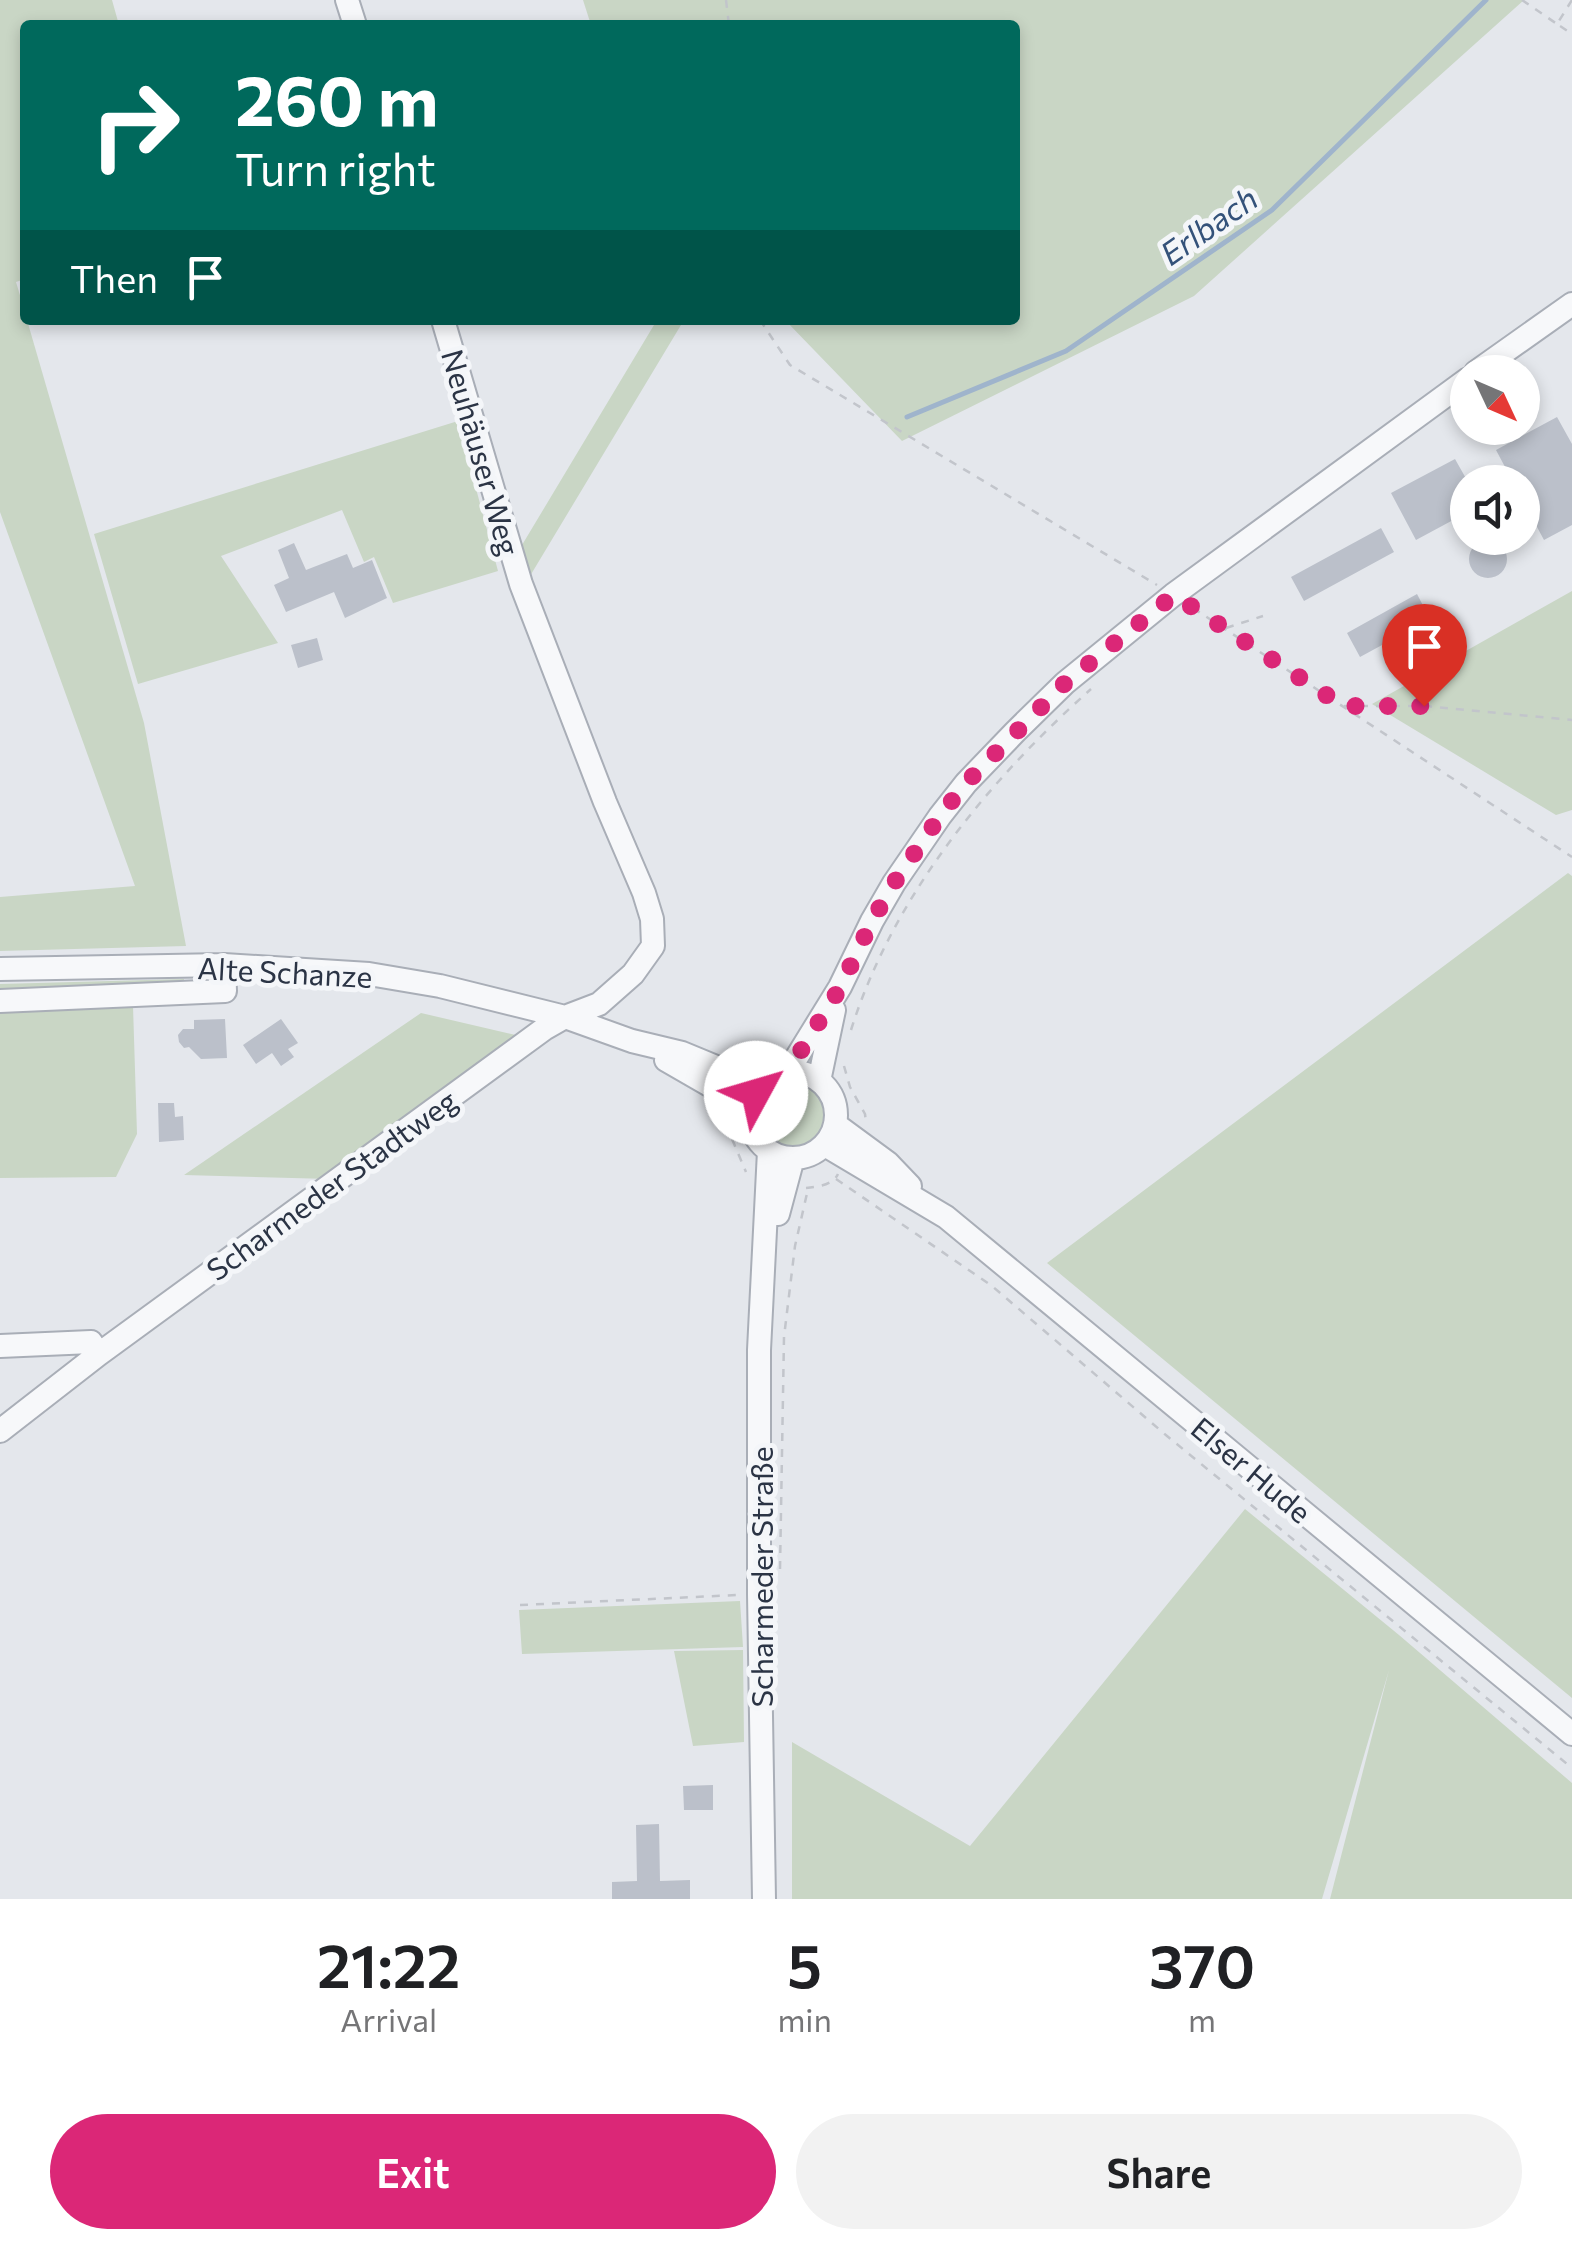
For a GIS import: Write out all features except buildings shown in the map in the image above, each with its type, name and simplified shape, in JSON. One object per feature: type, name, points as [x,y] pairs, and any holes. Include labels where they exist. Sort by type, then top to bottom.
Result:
[{"type":"street","points":[[1500,355],[1572,304]]},
{"type":"street","name":"Neuhäuser Weg","points":[[444,325],[520,584],[652,919],[653,946],[633,974],[599,1004],[564,1017]]},
{"type":"street","points":[[787,1073],[840,988],[894,883],[966,783],[1065,683],[1174,595],[1450,392]]},
{"type":"street","points":[[0,1001],[225,991],[224,965]]},
{"type":"street","name":"Alte Schanze","points":[[0,970],[224,965],[369,974],[440,986],[564,1017],[632,1041],[682,1053],[762,1086]]},
{"type":"street","points":[[820,1081],[840,988]]},
{"type":"street","name":"Scharmeder Stadtweg","points":[[0,1431],[564,1017]]},
{"type":"street","name":"Alte Schanze","points":[[632,1041],[750,1109]]},
{"type":"street","points":[[787,1073],[804,1074],[820,1081],[835,1105],[830,1135],[805,1157],[769,1151],[752,1128],[750,1109],[756,1093],[778,1075],[787,1073]]},
{"type":"street","name":"Elser Hude","points":[[830,1135],[888,1163],[930,1206],[1008,1266],[1572,1734]]},
{"type":"street","name":"Scharmeder Straße","points":[[764,1899],[759,1350],[769,1151]]},
{"type":"street","name":"Scharmeder Straße","points":[[764,1256],[793,1158]]},
{"type":"street","points":[[0,1346],[91,1342],[100,1354]]},
{"type":"path","points":[[1522,0],[1572,34]]},
{"type":"path","points":[[1556,24],[1572,0]]},
{"type":"path","points":[[763,325],[790,365],[1174,595],[1572,857]]},
{"type":"path","points":[[1224,628],[1262,616]]},
{"type":"path","points":[[848,1042],[860,1004],[896,924],[941,853],[1008,770],[1096,685]]},
{"type":"path","points":[[1343,706],[1424,706],[1572,720]]},
{"type":"path","points":[[842,1060],[866,1122]]},
{"type":"path","points":[[780,1568],[784,1337],[796,1246],[808,1188],[836,1179],[992,1286],[1167,1436],[1572,1768]]},
{"type":"path","points":[[520,1605],[759,1594]]},
{"type":"green space","points":[[0,0],[112,0],[118,20],[20,20],[20,281],[16,282],[20,325],[28,325],[144,723],[186,946],[0,951],[0,897],[135,886],[0,512]]},
{"type":"green space","points":[[583,0],[1524,0],[1194,296],[902,441],[790,325],[1020,325],[1020,20],[589,20]]},
{"type":"green space","points":[[654,325],[681,325],[530,576],[522,545]]},
{"type":"green space","points":[[458,421],[498,571],[393,603],[374,557],[364,562],[342,510],[221,556],[278,643],[138,684],[94,534]]},
{"type":"green space","points":[[1572,591],[1572,810],[1556,815],[1372,704]]},
{"type":"green space","points":[[1568,873],[1572,876],[1572,1698],[1047,1263]]},
{"type":"green space","points":[[184,979],[184,985],[0,989],[0,984]]},
{"type":"green space","points":[[133,1006],[137,1134],[116,1177],[0,1178],[0,1009]]},
{"type":"green space","points":[[421,1013],[520,1036],[330,1179],[184,1175]]},
{"type":"green space","points":[[793,1084],[815,1093],[824,1115],[815,1137],[793,1146],[771,1137],[762,1115],[771,1093]]},
{"type":"green space","points":[[1245,1509],[1572,1783],[1572,1899],[1330,1899],[1389,1670],[1322,1899],[792,1899],[792,1742],[970,1846]]},
{"type":"green space","points":[[740,1601],[743,1647],[522,1654],[519,1610]]},
{"type":"green space","points":[[743,1650],[744,1742],[693,1746],[674,1651]]},
{"type":"waterway","name":"Erlbach","points":[[907,417],[1066,351],[1272,210],[1486,0]]},
{"type":"route","points":[[756,1093],[769,1080],[787,1073],[840,988],[894,883],[966,783],[1065,683],[1174,595],[1343,706],[1424,706]]}]
